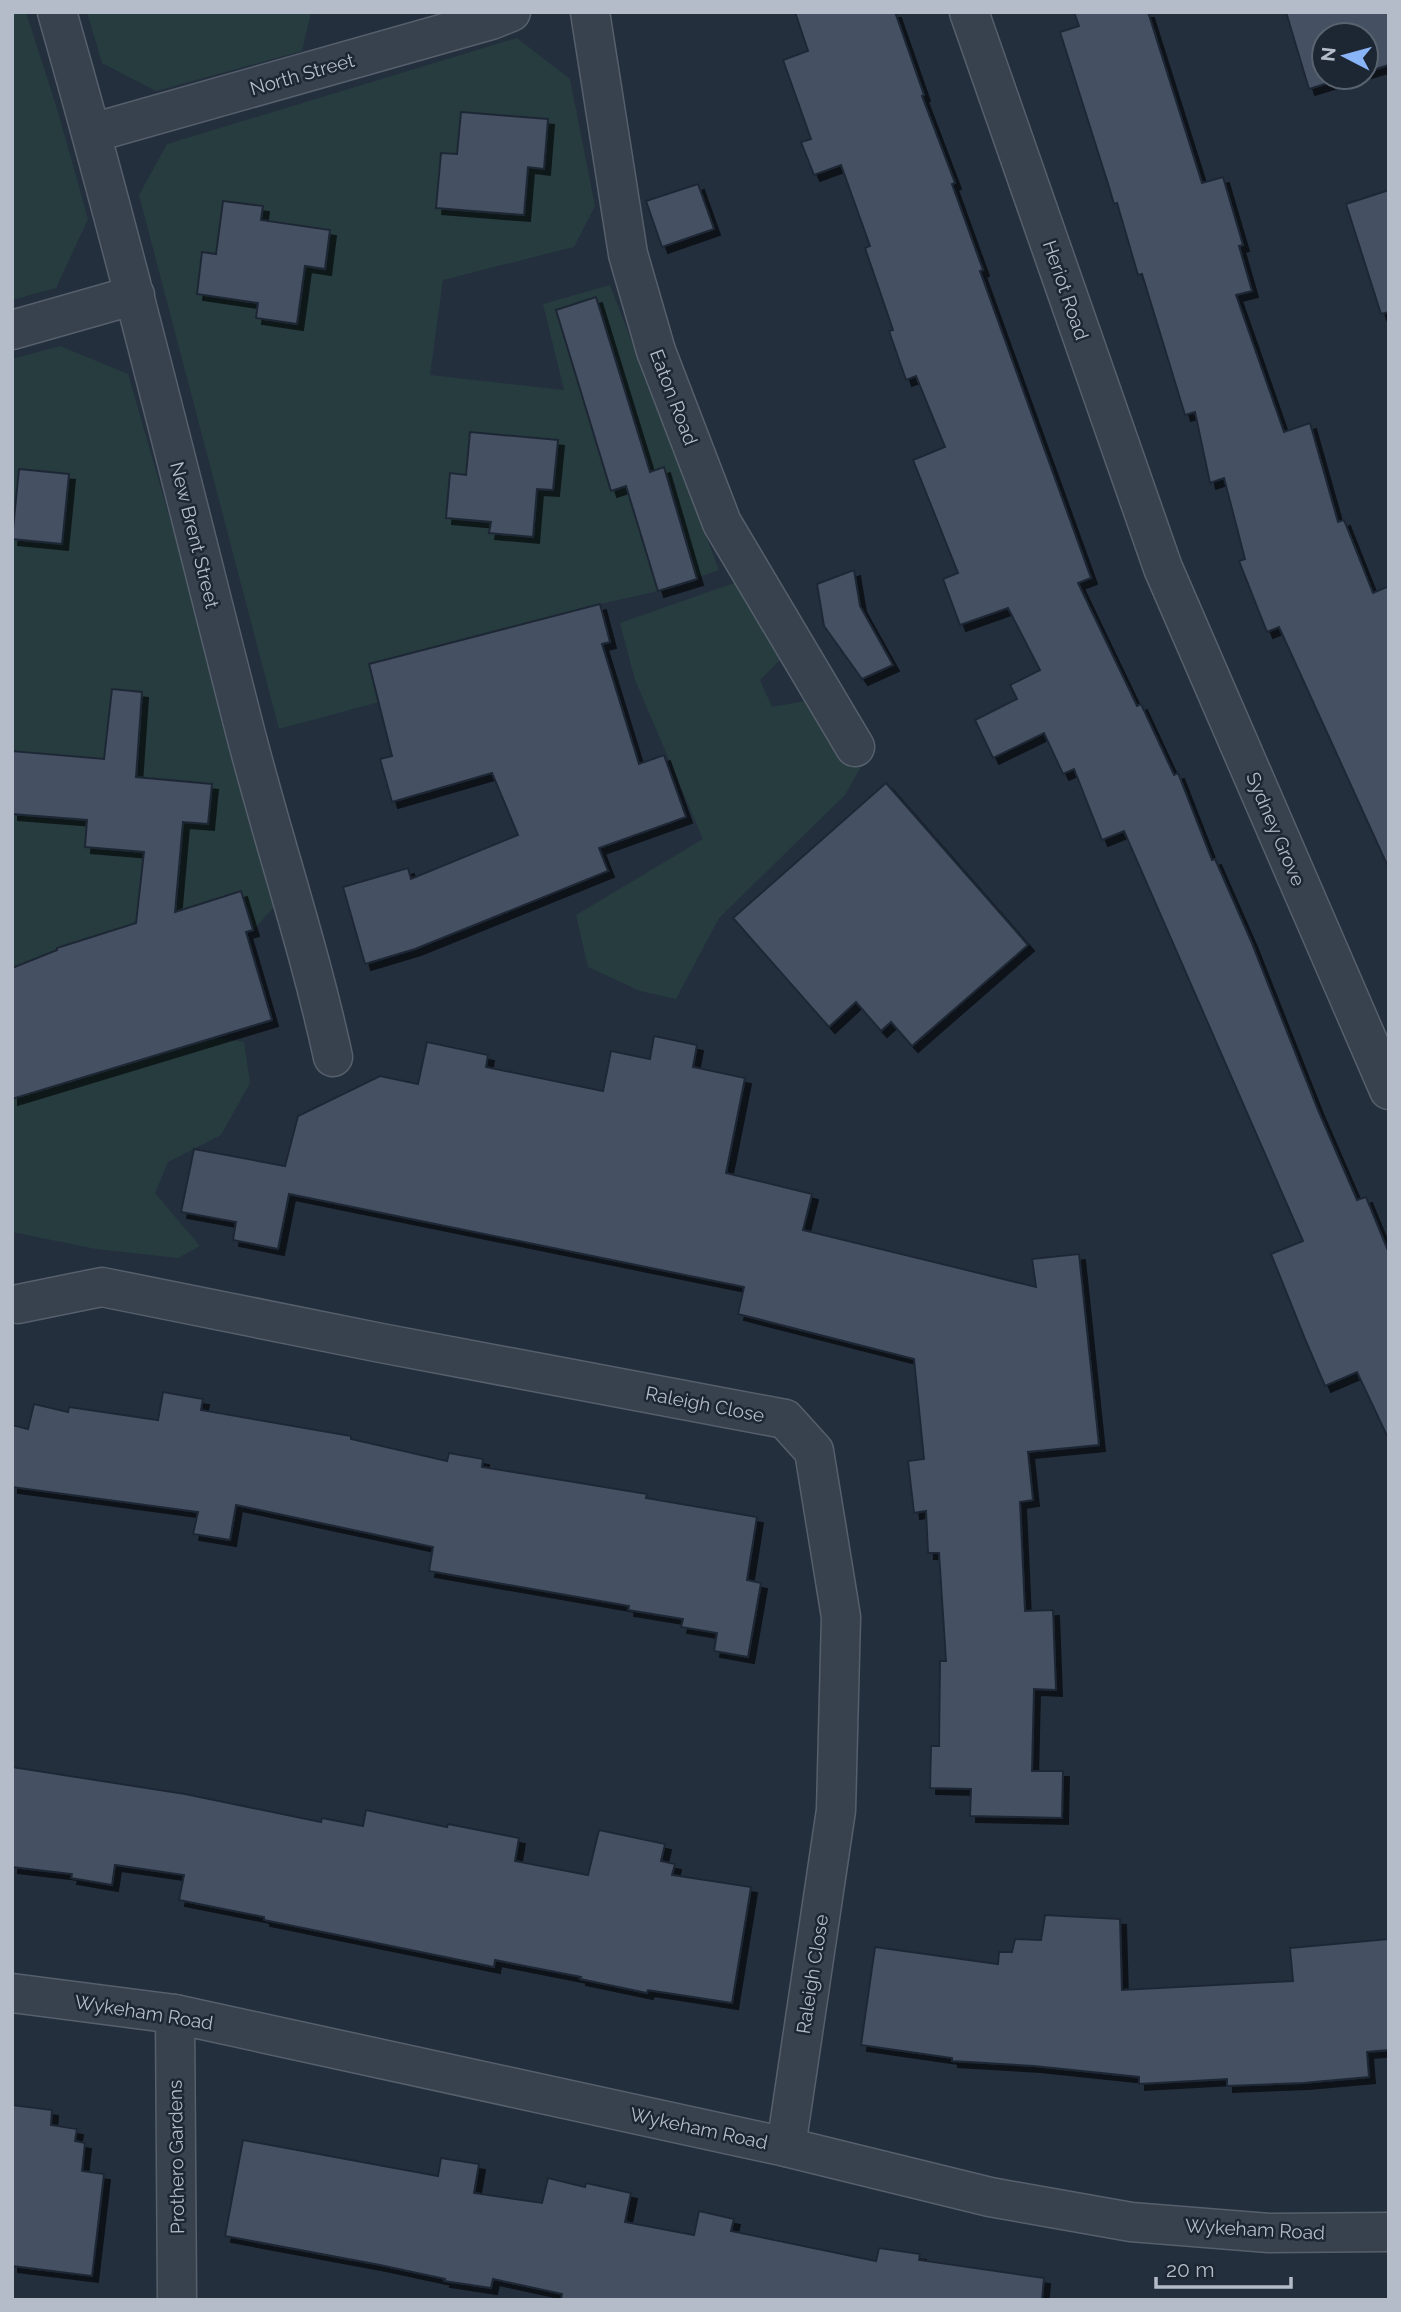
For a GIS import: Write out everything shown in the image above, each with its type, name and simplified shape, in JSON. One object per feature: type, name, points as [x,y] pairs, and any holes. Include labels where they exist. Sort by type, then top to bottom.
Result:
[{"type":"street","name":"New Brent Street","points":[[57,12],[135,295],[250,751],[318,990],[333,1057]]},
{"type":"street","name":"North Street","points":[[92,133],[467,27],[511,12]]},
{"type":"street","name":"Eaton Road","points":[[590,12],[628,254],[656,351],[722,523],[855,747]]},
{"type":"street","name":"Heriot Road","points":[[969,12],[1163,568]]},
{"type":"street","points":[[12,330],[135,295]]},
{"type":"street","name":"Sydney Grove","points":[[1163,568],[1389,1090]]},
{"type":"street","name":"Raleigh Close","points":[[14,1303],[102,1287],[785,1419],[807,1443],[814,1451],[841,1617],[836,1810],[786,2147]]},
{"type":"street","name":"Wykeham Road","points":[[12,1993],[175,2014],[786,2147],[990,2197],[1131,2222],[1269,2233],[1389,2232]]},
{"type":"street","name":"Prothero Gardens","points":[[175,2014],[177,2300]]},
{"type":"green space","points":[[12,12],[26,12],[88,219],[56,288],[12,300]]},
{"type":"green space","points":[[87,12],[311,12],[302,51],[156,91],[102,63]]},
{"type":"green space","points":[[517,38],[570,79],[595,206],[574,247],[443,280],[430,375],[564,390],[543,304],[610,285],[719,570],[658,591],[370,664],[379,702],[279,729],[139,195],[167,144]]},
{"type":"green space","points":[[60,346],[128,374],[188,582],[274,907],[253,930],[69,986],[187,1032],[244,1042],[250,1083],[221,1135],[168,1162],[155,1193],[200,1246],[178,1258],[96,1249],[12,1232],[12,359]]},
{"type":"green space","points":[[734,583],[782,658],[760,680],[772,707],[816,699],[858,726],[875,742],[845,795],[719,918],[676,999],[640,991],[588,967],[576,915],[703,839],[635,680],[620,623]]},
{"type":"building","points":[[795,12],[895,12],[924,95],[922,96],[955,183],[952,184],[983,270],[980,271],[1091,578],[1078,583],[1137,706],[1141,704],[1174,775],[1178,773],[1212,860],[1215,859],[1251,941],[1357,1200],[1366,1197],[1389,1253],[1389,1440],[1357,1372],[1325,1386],[1271,1254],[1303,1241],[1124,831],[1102,840],[1074,769],[1063,774],[1044,733],[993,758],[975,720],[1017,699],[1010,685],[1040,670],[1008,608],[960,625],[943,579],[958,573],[913,460],[945,447],[916,376],[906,380],[889,331],[893,330],[865,248],[870,246],[841,165],[814,175],[801,142],[811,139],[783,60],[808,51]]},
{"type":"building","points":[[1074,12],[1148,12],[1202,183],[1223,177],[1243,245],[1239,246],[1252,291],[1236,295],[1284,432],[1310,423],[1338,522],[1344,520],[1373,593],[1389,586],[1389,869],[1279,627],[1267,632],[1239,561],[1245,559],[1224,478],[1210,483],[1195,412],[1185,415],[1142,274],[1138,275],[1060,32],[1079,26]]},
{"type":"building","points":[[1286,12],[1389,12],[1389,65],[1380,68],[1380,21],[1310,21],[1309,89]]},
{"type":"building","points":[[461,112],[548,119],[544,169],[528,167],[524,215],[436,208],[441,153],[457,154]]},
{"type":"building","points":[[698,184],[714,229],[662,247],[646,201]]},
{"type":"building","points":[[1389,190],[1389,312],[1381,314],[1346,204]]},
{"type":"building","points":[[223,201],[263,206],[261,220],[330,230],[325,269],[305,266],[297,324],[256,318],[258,303],[197,294],[202,252],[216,254]]},
{"type":"building","points":[[596,297],[650,472],[664,467],[697,579],[658,591],[626,486],[611,491],[556,310]]},
{"type":"building","points":[[470,432],[558,440],[553,490],[537,489],[533,537],[489,533],[491,522],[446,518],[450,473],[466,475]]},
{"type":"building","points":[[19,469],[69,474],[62,544],[12,539]]},
{"type":"building","points":[[854,570],[860,606],[893,665],[862,679],[824,626],[817,584]]},
{"type":"building","points":[[600,604],[610,642],[602,644],[639,764],[664,755],[686,817],[599,848],[608,871],[415,949],[365,964],[343,887],[408,868],[411,879],[518,835],[492,773],[392,802],[380,759],[392,756],[369,664]]},
{"type":"building","points":[[112,689],[142,692],[136,777],[212,784],[208,824],[183,822],[175,912],[241,891],[253,930],[246,932],[272,1020],[12,1099],[12,968],[57,948],[136,923],[144,852],[85,847],[87,820],[12,814],[12,751],[104,759]]},
{"type":"building","points":[[886,783],[1028,945],[912,1046],[891,1022],[881,1031],[856,1002],[829,1027],[733,918]]},
{"type":"building","points":[[654,1036],[697,1045],[693,1067],[745,1078],[726,1173],[812,1194],[803,1230],[1036,1287],[1032,1259],[1079,1254],[1099,1445],[1028,1452],[1033,1500],[1020,1502],[1025,1611],[1053,1610],[1056,1690],[1034,1689],[1032,1771],[1063,1771],[1062,1818],[970,1816],[971,1789],[930,1788],[931,1746],[939,1746],[940,1661],[946,1661],[939,1553],[928,1553],[926,1511],[914,1513],[908,1461],[924,1459],[914,1359],[738,1314],[744,1287],[289,1194],[278,1249],[233,1240],[236,1222],[181,1212],[194,1149],[285,1166],[298,1116],[380,1076],[418,1084],[427,1042],[488,1055],[486,1067],[603,1091],[611,1051],[650,1059]]},
{"type":"building","points":[[163,1392],[203,1399],[201,1410],[351,1436],[351,1439],[447,1461],[449,1453],[483,1459],[482,1467],[647,1494],[646,1498],[757,1517],[747,1580],[761,1583],[748,1657],[714,1651],[717,1633],[681,1627],[683,1619],[628,1610],[629,1606],[429,1571],[433,1547],[236,1505],[230,1540],[193,1534],[198,1512],[12,1487],[12,1425],[28,1429],[34,1404],[68,1412],[69,1407],[158,1420]]},
{"type":"building","points":[[12,1767],[185,1794],[321,1822],[322,1818],[363,1826],[366,1810],[447,1827],[448,1824],[519,1838],[515,1861],[588,1875],[599,1830],[665,1844],[661,1861],[675,1864],[672,1875],[751,1887],[732,2003],[648,1990],[647,1993],[495,1960],[494,1967],[264,1920],[264,1917],[179,1900],[184,1875],[115,1865],[112,1885],[71,1878],[72,1874],[12,1867]]},
{"type":"building","points":[[1045,1915],[1120,1919],[1122,1990],[1293,1981],[1290,1948],[1389,1939],[1389,2050],[1367,2052],[1369,2077],[1227,2086],[1227,2079],[1139,2084],[1139,2077],[952,2061],[952,2058],[861,2045],[875,1947],[998,1964],[999,1952],[1012,1952],[1015,1939],[1041,1940]]},
{"type":"building","points":[[12,2105],[52,2110],[51,2125],[77,2129],[75,2141],[85,2143],[82,2171],[104,2174],[92,2276],[12,2266]]},
{"type":"building","points":[[243,2140],[438,2176],[441,2158],[479,2164],[474,2193],[542,2203],[548,2178],[585,2187],[586,2183],[631,2193],[625,2222],[694,2235],[699,2211],[734,2219],[731,2231],[876,2261],[879,2248],[920,2254],[919,2260],[1044,2278],[1042,2300],[561,2300],[562,2294],[493,2279],[491,2288],[444,2281],[445,2279],[380,2265],[225,2236]]}]
